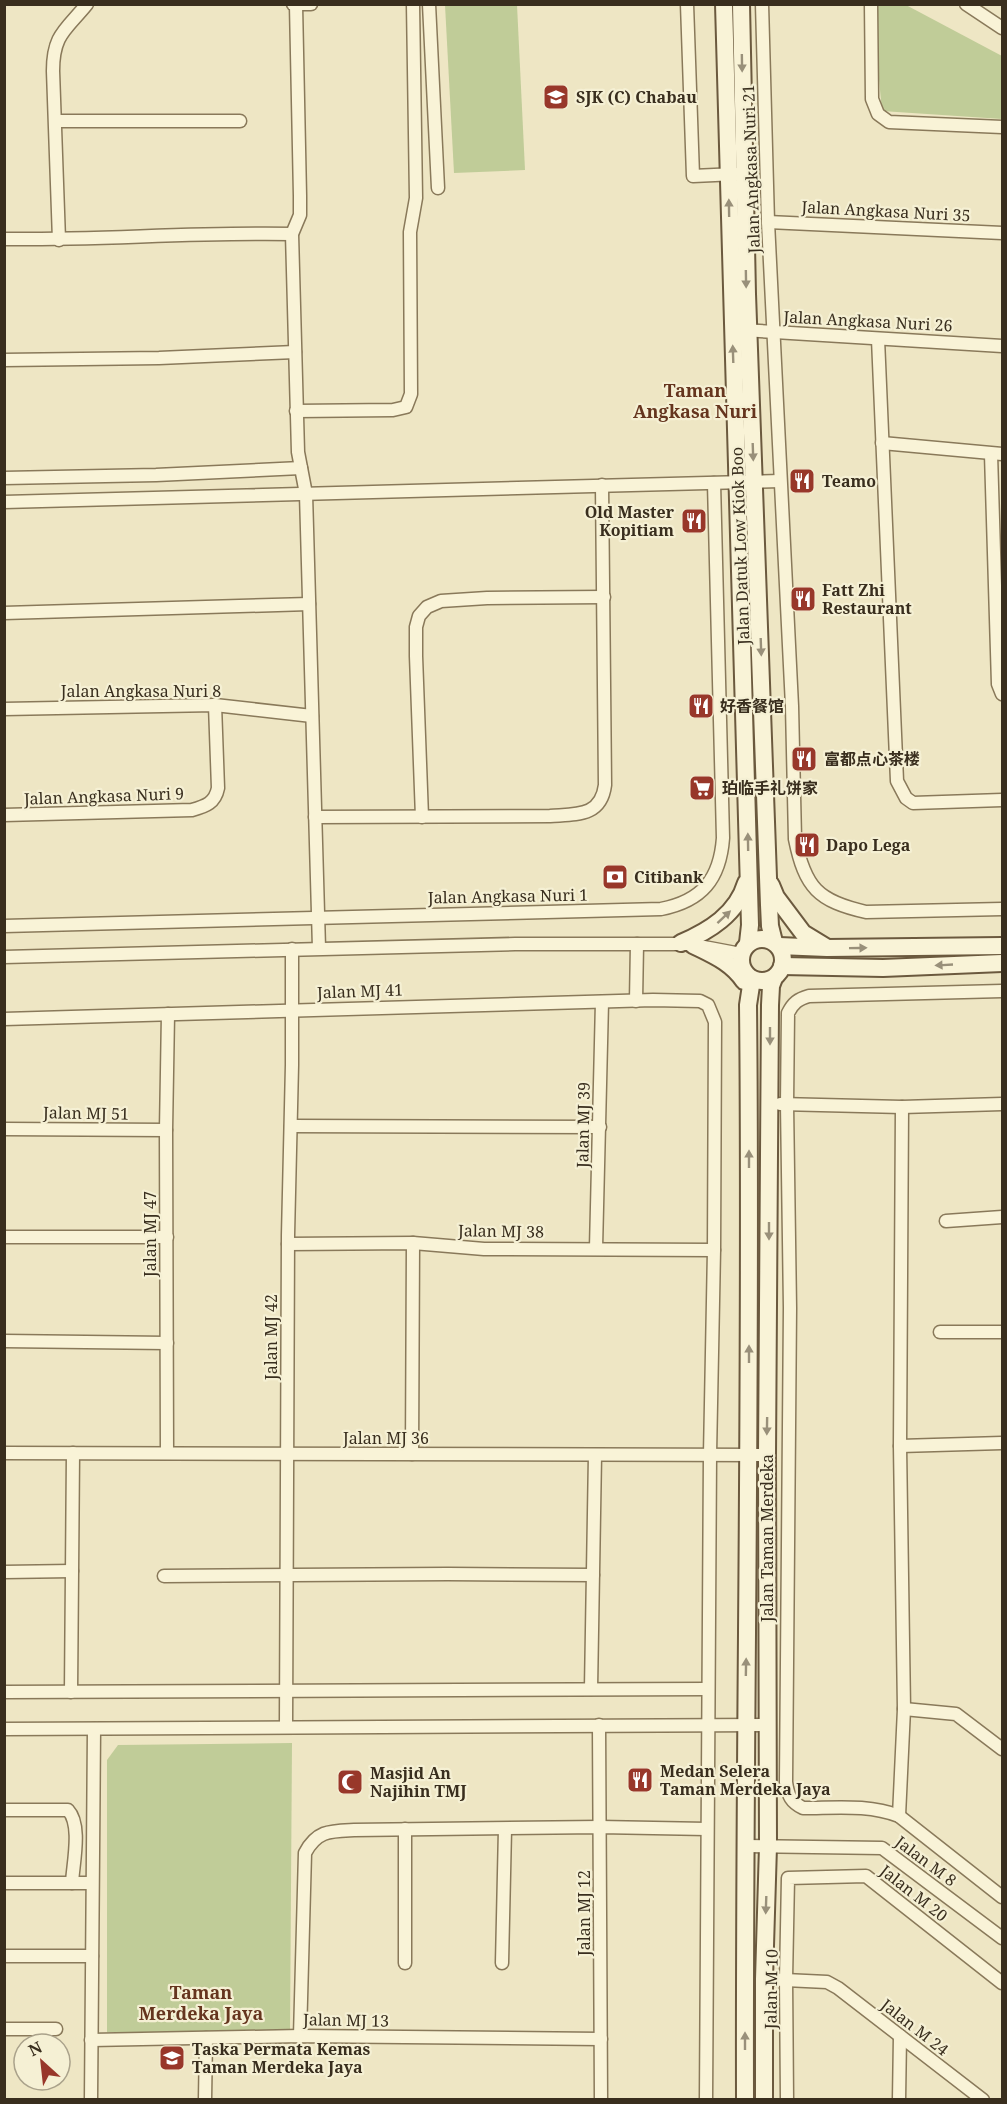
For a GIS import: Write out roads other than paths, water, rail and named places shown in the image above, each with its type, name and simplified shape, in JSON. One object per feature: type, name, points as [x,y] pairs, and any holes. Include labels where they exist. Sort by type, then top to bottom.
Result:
[{"type":"main road","name":"Jalan Datuk Low Kiok Boo","points":[[724,4],[736,174],[746,482],[770,926],[776,944]]},
{"type":"main road","name":"Jalan Datuk Low Kiok Boo","points":[[736,174],[741,4]]},
{"type":"main road","name":"Jalan Datuk Low Kiok Boo","points":[[745,949],[750,925],[746,482]]},
{"type":"main road","points":[[687,944],[724,919],[743,896],[749,875]]},
{"type":"main road","points":[[768,876],[776,897],[803,933],[828,948]]},
{"type":"main road","points":[[1002,946],[828,948],[776,944],[758,938],[745,949],[742,969],[752,979],[759,981],[778,972],[831,967],[883,968],[1002,963]]},
{"type":"main road","points":[[687,944],[722,959],[735,969],[745,982],[748,1005]]},
{"type":"main road","points":[[776,944],[782,952],[778,972]]},
{"type":"main road","points":[[770,1005],[778,987],[795,972],[831,967]]},
{"type":"main road","name":"Jalan Taman Merdeka","points":[[764,2100],[764,1978],[768,1846],[767,1455],[778,1104],[770,1005],[771,986],[778,972]]},
{"type":"main road","name":"Jalan Taman Merdeka","points":[[745,2100],[748,1005],[752,979]]},
{"type":"street","points":[[59,240],[54,47],[87,4]]},
{"type":"street","points":[[311,4],[295,5],[300,215],[292,234],[298,452],[306,494],[319,948]]},
{"type":"street","points":[[296,411],[393,410],[406,407],[410,401],[410,232],[416,198],[413,4]]},
{"type":"street","points":[[429,4],[438,188]]},
{"type":"street","points":[[687,4],[693,176],[736,174]]},
{"type":"street","name":"Jalan Angkasa Nuri 21","points":[[762,4],[768,222],[792,706],[795,839],[806,875],[815,889],[829,901],[866,912],[1002,909]]},
{"type":"street","points":[[871,4],[872,99],[878,114],[889,122],[1002,127]]},
{"type":"street","points":[[966,4],[1002,28]]},
{"type":"street","points":[[56,122],[240,121]]},
{"type":"street","name":"Jalan Angkasa Nuri 35","points":[[768,222],[1002,233]]},
{"type":"street","points":[[4,239],[59,240],[242,233],[292,234]]},
{"type":"street","name":"Jalan Angkasa Nuri 26","points":[[740,330],[1002,346]]},
{"type":"street","points":[[878,339],[897,781],[906,798],[913,802],[1002,800]]},
{"type":"street","points":[[4,360],[159,358],[295,352]]},
{"type":"street","points":[[882,443],[997,454],[998,684],[1002,694]]},
{"type":"street","points":[[4,478],[156,475],[301,468]]},
{"type":"street","points":[[4,502],[780,481]]},
{"type":"street","name":"Jalan Angkasa Nuri 1","points":[[4,926],[660,909],[677,906],[692,898],[707,885],[717,871],[722,855],[723,838],[714,483]]},
{"type":"street","points":[[315,817],[579,814],[599,804],[604,795],[605,785],[602,486]]},
{"type":"street","points":[[422,817],[416,657],[416,627],[419,616],[427,607],[441,601],[487,598],[604,597]]},
{"type":"street","points":[[4,614],[309,604]]},
{"type":"street","name":"Jalan Angkasa Nuri 8","points":[[4,709],[214,705],[312,716]]},
{"type":"street","name":"Jalan Angkasa Nuri 9","points":[[4,815],[192,810],[211,804],[218,788],[214,705]]},
{"type":"street","points":[[636,1001],[637,944]]},
{"type":"street","points":[[4,957],[319,948],[637,944],[687,944],[745,949]]},
{"type":"street","name":"Jalan MJ 42","points":[[286,1726],[292,949]]},
{"type":"street","points":[[1002,991],[809,996],[799,999],[788,1013],[778,1104],[790,1308],[788,1794],[794,1803],[803,1808],[868,1808],[885,1810],[899,1816],[1002,1897]]},
{"type":"street","name":"Jalan MJ 41","points":[[4,1018],[700,1000],[712,1010],[715,1022],[714,1250]]},
{"type":"street","name":"Jalan MJ 39","points":[[596,1248],[602,1002]]},
{"type":"street","name":"Jalan MJ 47","points":[[167,1453],[168,1014]]},
{"type":"street","points":[[778,1104],[902,1107],[1002,1104]]},
{"type":"street","points":[[899,1816],[904,1709],[900,1446],[902,1107]]},
{"type":"street","points":[[291,1126],[600,1127]]},
{"type":"street","name":"Jalan MJ 51","points":[[4,1129],[166,1130]]},
{"type":"street","points":[[946,1221],[1002,1217]]},
{"type":"street","points":[[4,1237],[167,1237]]},
{"type":"street","points":[[412,1454],[413,1243]]},
{"type":"street","name":"Jalan MJ 38","points":[[288,1244],[413,1243],[484,1249],[714,1250]]},
{"type":"street","points":[[706,2100],[710,1455],[714,1250]]},
{"type":"street","points":[[940,1332],[1002,1332]]},
{"type":"street","points":[[4,1341],[167,1343]]},
{"type":"street","points":[[900,1446],[1002,1443]]},
{"type":"street","name":"Jalan MJ 36","points":[[4,1453],[767,1455]]},
{"type":"street","points":[[71,1692],[73,1453]]},
{"type":"street","points":[[591,1689],[595,1455]]},
{"type":"street","points":[[4,1572],[72,1571]]},
{"type":"street","points":[[164,1576],[593,1575]]},
{"type":"street","points":[[4,1692],[708,1689]]},
{"type":"street","points":[[904,1709],[956,1714],[1002,1749]]},
{"type":"street","name":"Jalan MJ 12","points":[[599,1725],[601,2100]]},
{"type":"street","points":[[4,1729],[768,1725]]},
{"type":"street","points":[[91,2100],[94,1729]]},
{"type":"street","points":[[4,1810],[68,1810],[74,1816],[76,1826],[72,1883]]},
{"type":"street","points":[[300,2036],[305,1853],[318,1836],[329,1831],[405,1829],[600,1827],[707,1829]]},
{"type":"street","points":[[405,1829],[405,1964]]},
{"type":"street","points":[[502,1963],[505,1829]]},
{"type":"street","name":"Jalan M 8","points":[[746,1846],[882,1848],[1002,1938]]},
{"type":"street","name":"Jalan M 20","points":[[788,1878],[866,1876],[1002,1983]]},
{"type":"street","name":"Jalan M 10","points":[[787,2100],[788,1878]]},
{"type":"street","points":[[4,1883],[92,1883]]},
{"type":"street","points":[[4,1956],[92,1956]]},
{"type":"street","points":[[764,1978],[786,1979]]},
{"type":"street","name":"Jalan M 24","points":[[786,1979],[827,1982],[838,1988],[982,2100]]},
{"type":"street","points":[[4,2029],[56,2029]]},
{"type":"street","name":"Jalan MJ 13","points":[[91,2040],[300,2036],[601,2039]]},
{"type":"street","points":[[899,2100],[900,2036]]},
{"type":"street","points":[[205,2100],[206,2038]]},
{"type":"place","name":"SJK (C) Chabau","points":[[556,97]]},
{"type":"place","name":"Teamo","points":[[802,481]]},
{"type":"place","name":"Old Master Kopitiam","points":[[694,521]]},
{"type":"place","name":"Fatt Zhi Restaurant","points":[[803,599]]},
{"type":"place","name":"好香餐馆","points":[[701,706]]},
{"type":"place","name":"富都点心茶楼","points":[[804,759]]},
{"type":"place","name":"珀临手礼饼家","points":[[702,788]]},
{"type":"place","name":"Dapo Lega","points":[[807,845]]},
{"type":"place","name":"Citibank","points":[[615,877]]},
{"type":"place","name":"Medan Selera Taman Merdeka Jaya","points":[[640,1780]]},
{"type":"place","name":"Masjid An Najihin TMJ","points":[[350,1782]]},
{"type":"place","name":"Taska Permata Kemas Taman Merdeka Jaya","points":[[172,2058]]},
{"type":"district","name":"Taman Angkasa Nuri","points":[[695,401]]},
{"type":"district","name":"Taman Merdeka Jaya","points":[[201,2003]]}]
